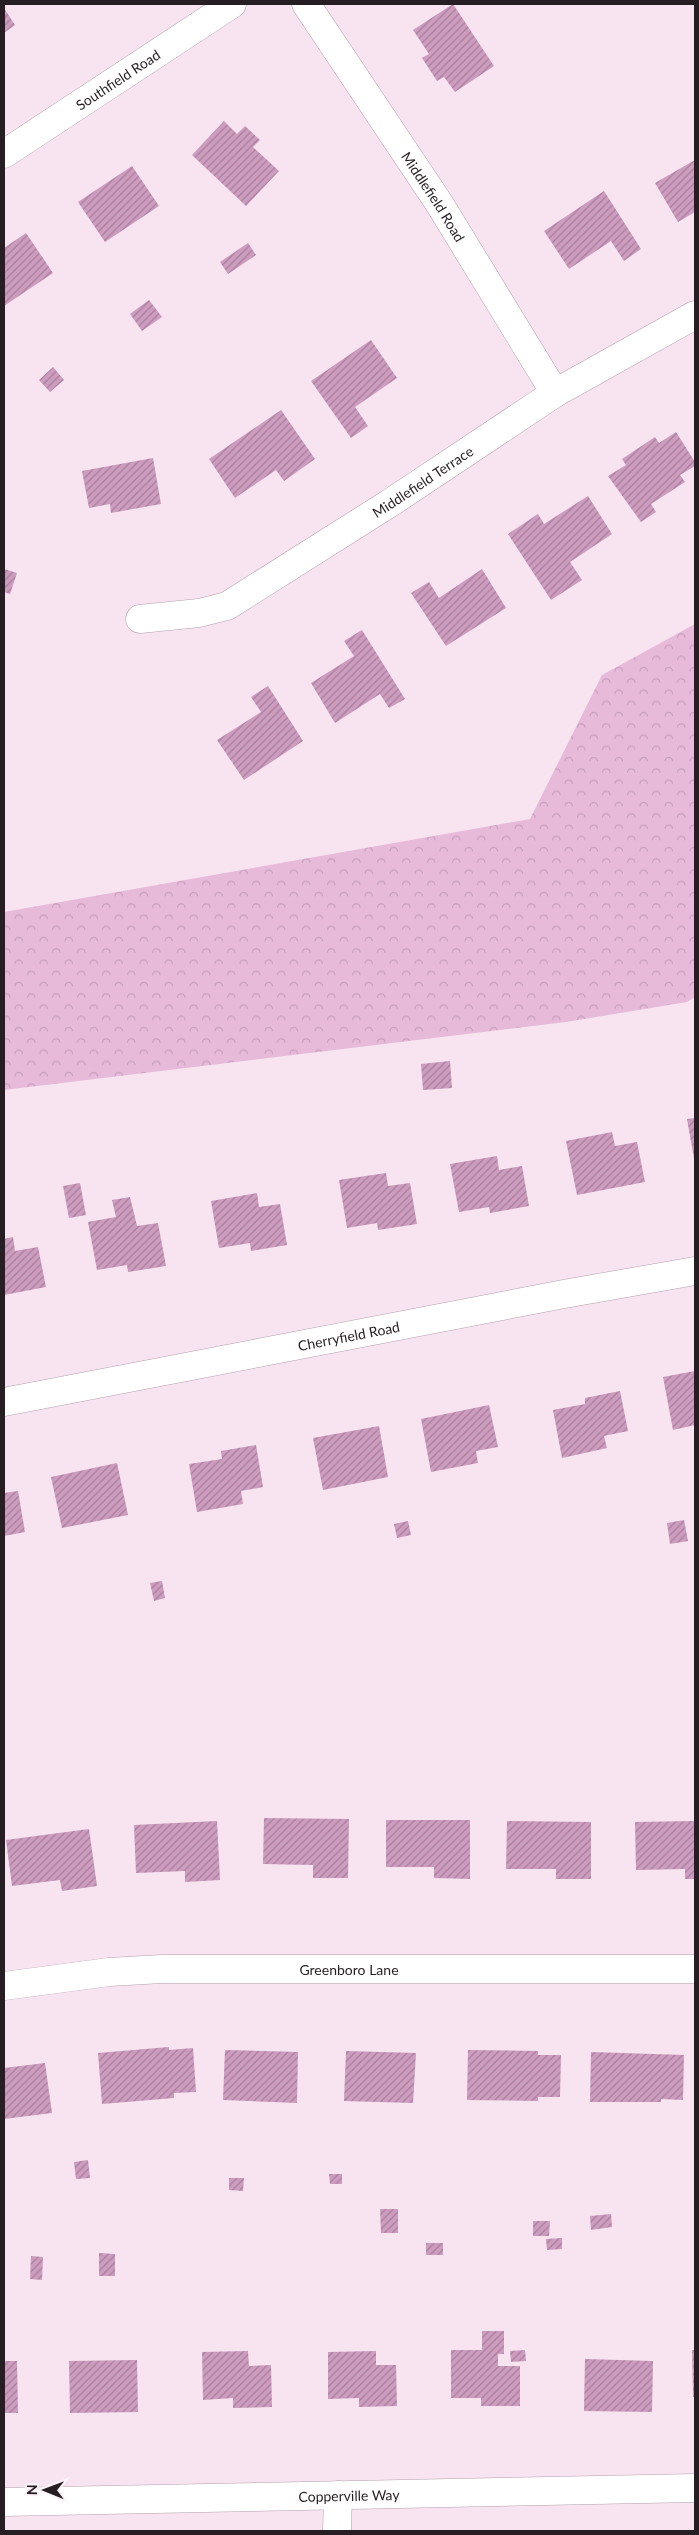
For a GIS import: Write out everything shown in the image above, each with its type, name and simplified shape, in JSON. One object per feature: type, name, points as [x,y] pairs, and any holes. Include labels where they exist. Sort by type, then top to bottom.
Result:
[{"type":"street","name":"Southfield Road","points":[[4,154],[232,4]]},
{"type":"street","name":"Middlefield Road","points":[[306,4],[439,203],[555,394]]},
{"type":"street","name":"Middlefield Terrace","points":[[140,619],[199,613],[227,606],[374,513],[555,394],[695,315]]},
{"type":"street","name":"Cherryfield Road","points":[[4,1402],[564,1294],[695,1271]]},
{"type":"street","name":"Greenboro Lane","points":[[4,1986],[109,1972],[162,1969],[695,1969]]},
{"type":"street","name":"Copperville Way","points":[[4,2502],[695,2488]]},
{"type":"street","points":[[338,2496],[338,2531]]},
{"type":"green space","points":[[695,624],[695,997],[687,1002],[566,1022],[4,1090],[4,912],[530,819],[602,675]]},
{"type":"building","points":[[453,4],[494,66],[455,92],[444,77],[437,81],[422,58],[429,54],[413,30]]},
{"type":"building","points":[[4,8],[15,25],[4,33]]},
{"type":"building","points":[[224,121],[237,134],[245,126],[260,140],[253,147],[279,171],[246,206],[192,155]]},
{"type":"building","points":[[695,160],[695,212],[678,222],[655,183]]},
{"type":"building","points":[[132,166],[159,206],[105,242],[78,202]]},
{"type":"building","points":[[604,191],[641,249],[624,261],[611,241],[569,269],[544,231]]},
{"type":"building","points":[[26,233],[53,273],[4,306],[4,248]]},
{"type":"building","points":[[248,243],[256,255],[228,274],[220,262]]},
{"type":"building","points":[[149,300],[162,317],[142,331],[130,314]]},
{"type":"building","points":[[371,340],[397,378],[355,407],[368,426],[351,438],[311,381]]},
{"type":"building","points":[[53,367],[64,380],[50,392],[39,380]]},
{"type":"building","points":[[281,410],[315,459],[284,481],[276,470],[235,498],[209,459]]},
{"type":"building","points":[[676,432],[695,462],[695,466],[680,475],[685,482],[651,504],[656,512],[641,522],[608,476],[626,465],[622,459],[655,437],[659,443]]},
{"type":"building","points":[[153,458],[161,504],[111,513],[110,504],[89,508],[82,471]]},
{"type":"building","points":[[588,496],[612,534],[570,562],[582,580],[551,600],[508,534],[538,514],[544,524]]},
{"type":"building","points":[[4,569],[17,573],[10,594],[4,592]]},
{"type":"building","points":[[482,569],[506,608],[446,646],[411,593],[429,582],[439,598]]},
{"type":"building","points":[[362,630],[405,699],[389,708],[380,694],[335,723],[311,683],[354,656],[344,641]]},
{"type":"building","points":[[268,686],[303,741],[244,780],[217,740],[261,712],[251,697]]},
{"type":"building","points":[[450,1061],[452,1088],[423,1090],[421,1064]]},
{"type":"building","points":[[695,1118],[695,1159],[694,1159],[687,1119]]},
{"type":"building","points":[[612,1132],[615,1146],[637,1142],[645,1182],[577,1195],[566,1141]]},
{"type":"building","points":[[497,1156],[499,1170],[522,1166],[529,1206],[490,1213],[489,1207],[459,1212],[450,1164]]},
{"type":"building","points":[[386,1173],[388,1186],[410,1183],[417,1224],[378,1230],[377,1223],[347,1228],[339,1180]]},
{"type":"building","points":[[80,1183],[86,1215],[69,1218],[63,1186]]},
{"type":"building","points":[[257,1193],[259,1207],[280,1204],[287,1245],[251,1251],[250,1243],[219,1248],[211,1201]]},
{"type":"building","points":[[130,1197],[137,1226],[158,1223],[166,1266],[128,1272],[127,1265],[97,1270],[88,1222],[116,1217],[112,1200]]},
{"type":"building","points":[[13,1237],[15,1251],[38,1247],[46,1287],[4,1295],[4,1239]]},
{"type":"building","points":[[695,1371],[695,1425],[673,1430],[663,1377]]},
{"type":"building","points":[[620,1391],[628,1431],[604,1436],[607,1448],[562,1458],[553,1410],[585,1404],[585,1398]]},
{"type":"building","points":[[489,1405],[498,1447],[476,1451],[478,1463],[431,1472],[421,1419]]},
{"type":"building","points":[[379,1426],[388,1477],[323,1490],[313,1438]]},
{"type":"building","points":[[256,1445],[263,1487],[241,1491],[243,1504],[197,1512],[189,1464],[222,1459],[221,1451]]},
{"type":"building","points":[[117,1463],[128,1515],[62,1528],[51,1477]]},
{"type":"building","points":[[18,1491],[25,1532],[4,1536],[4,1493]]},
{"type":"building","points":[[684,1520],[688,1541],[670,1544],[667,1523]]},
{"type":"building","points":[[408,1521],[411,1535],[397,1538],[394,1524]]},
{"type":"building","points":[[162,1581],[165,1598],[154,1601],[150,1583]]},
{"type":"building","points":[[264,1818],[349,1819],[348,1878],[313,1878],[313,1865],[263,1864]]},
{"type":"building","points":[[386,1820],[470,1820],[470,1879],[434,1878],[434,1867],[386,1867]]},
{"type":"building","points":[[217,1821],[220,1880],[185,1882],[185,1871],[136,1873],[134,1825]]},
{"type":"building","points":[[507,1821],[591,1822],[591,1879],[556,1879],[556,1869],[506,1869]]},
{"type":"building","points":[[695,1821],[695,1879],[685,1879],[685,1869],[636,1870],[635,1822]]},
{"type":"building","points":[[89,1829],[97,1886],[62,1891],[60,1880],[12,1886],[6,1840]]},
{"type":"building","points":[[169,2047],[169,2050],[193,2048],[196,2092],[174,2093],[174,2098],[102,2104],[98,2053]]},
{"type":"building","points":[[225,2050],[298,2052],[297,2103],[223,2100]]},
{"type":"building","points":[[468,2050],[538,2051],[538,2055],[561,2055],[560,2097],[538,2097],[538,2101],[467,2100]]},
{"type":"building","points":[[346,2051],[416,2053],[413,2103],[344,2101]]},
{"type":"building","points":[[591,2052],[684,2055],[683,2100],[661,2099],[661,2102],[590,2102]]},
{"type":"building","points":[[45,2063],[52,2113],[4,2119],[4,2068]]},
{"type":"building","points":[[88,2160],[90,2178],[76,2179],[74,2162]]},
{"type":"building","points":[[329,2174],[342,2174],[342,2184],[330,2184]]},
{"type":"building","points":[[229,2178],[244,2178],[243,2191],[229,2190]]},
{"type":"building","points":[[380,2209],[398,2209],[398,2233],[381,2233]]},
{"type":"building","points":[[611,2214],[612,2227],[591,2230],[590,2216]]},
{"type":"building","points":[[533,2221],[550,2221],[549,2236],[533,2236]]},
{"type":"building","points":[[562,2238],[562,2249],[547,2250],[546,2239]]},
{"type":"building","points":[[426,2243],[443,2243],[443,2255],[426,2255]]},
{"type":"building","points":[[99,2253],[115,2254],[115,2276],[99,2276]]},
{"type":"building","points":[[31,2256],[43,2257],[42,2280],[30,2279]]},
{"type":"building","points":[[482,2331],[504,2331],[504,2354],[498,2354],[498,2366],[520,2366],[520,2406],[481,2406],[481,2398],[451,2398],[451,2350],[482,2350]]},
{"type":"building","points":[[525,2350],[526,2361],[511,2362],[510,2351]]},
{"type":"building","points":[[692,2350],[695,2350],[695,2397],[693,2397]]},
{"type":"building","points":[[248,2351],[249,2366],[271,2365],[272,2407],[233,2408],[233,2398],[203,2400],[202,2352]]},
{"type":"building","points":[[376,2351],[376,2365],[396,2365],[397,2406],[359,2407],[359,2398],[328,2399],[328,2352]]},
{"type":"building","points":[[585,2359],[653,2361],[652,2412],[584,2411]]},
{"type":"building","points":[[137,2360],[138,2412],[70,2413],[69,2361]]},
{"type":"building","points":[[4,2361],[17,2361],[18,2413],[4,2413]]}]
